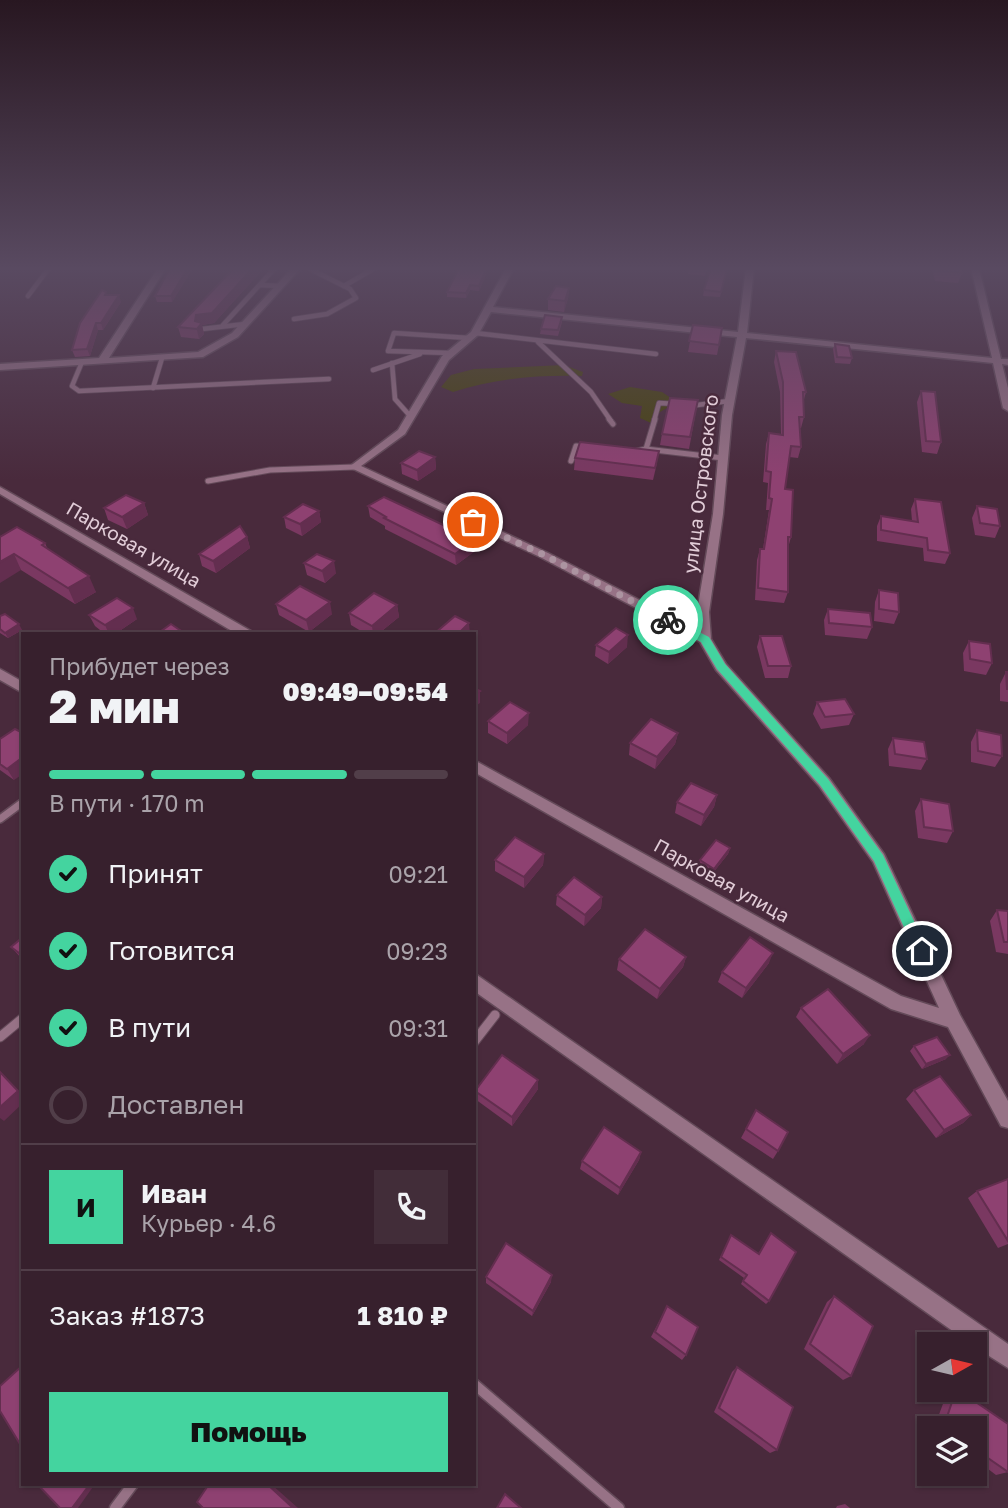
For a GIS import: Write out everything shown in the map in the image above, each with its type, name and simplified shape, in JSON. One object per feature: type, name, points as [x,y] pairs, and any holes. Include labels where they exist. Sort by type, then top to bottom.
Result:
[{"type":"street","points":[[102,361],[117,338]]},
{"type":"street","points":[[0,367],[200,355],[229,338]]},
{"type":"street","points":[[468,338],[445,358],[402,432],[354,467],[544,555],[705,639]]},
{"type":"street","name":"улица Островского","points":[[741,338],[729,401],[719,514],[703,612],[705,639],[721,667],[824,782],[878,858],[954,1021],[1008,1118]]},
{"type":"street","points":[[776,338],[1008,362]]},
{"type":"street","points":[[992,338],[1008,408]]},
{"type":"street","name":"Парковая улица","points":[[0,490],[244,632]]},
{"type":"street","points":[[0,674],[21,687]]},
{"type":"street","name":"Парковая улица","points":[[476,766],[897,1003],[954,1021]]},
{"type":"street","points":[[476,982],[1008,1357]]},
{"type":"lane","points":[[392,338],[388,351],[451,353]]},
{"type":"lane","points":[[509,338],[656,354]]},
{"type":"lane","points":[[537,341],[590,392],[613,424]]},
{"type":"lane","points":[[373,370],[427,352]]},
{"type":"lane","points":[[153,388],[162,358]]},
{"type":"lane","points":[[82,362],[72,386],[79,391],[330,379]]},
{"type":"lane","points":[[391,363],[393,398],[396,405],[411,417]]},
{"type":"lane","points":[[646,449],[659,403],[694,406],[729,401]]},
{"type":"lane","points":[[571,461],[576,446],[599,449]]},
{"type":"lane","points":[[633,453],[646,449],[723,458]]},
{"type":"lane","points":[[208,481],[270,470],[354,467]]},
{"type":"lane","points":[[0,819],[21,803]]},
{"type":"lane","points":[[476,1039],[495,1015]]},
{"type":"lane","points":[[0,1037],[21,1019]]},
{"type":"lane","points":[[476,1386],[619,1508]]},
{"type":"lane","points":[[115,1508],[132,1486]]},
{"type":"shaded area","points":[[564,365],[583,372],[582,376],[517,378],[453,392],[441,387],[451,375],[474,369]]},
{"type":"shaded area","points":[[630,387],[662,392],[677,402],[660,412],[651,423],[640,418],[642,406],[622,403],[608,394]]},
{"type":"building","points":[[75,338],[91,338],[87,349],[72,350]]},
{"type":"building","points":[[690,338],[720,338],[719,345],[689,341]]},
{"type":"building","points":[[835,344],[849,346],[852,358],[837,357]]},
{"type":"building","points":[[776,351],[796,352],[806,392],[803,392],[804,417],[799,417],[801,447],[791,446],[785,489],[793,490],[791,537],[788,537],[788,592],[758,588],[760,549],[764,549],[772,499],[769,498],[771,472],[766,471],[769,433],[783,435],[783,382]]},
{"type":"building","points":[[921,391],[935,392],[941,442],[926,441]]},
{"type":"building","points":[[670,398],[698,400],[690,437],[662,434]]},
{"type":"building","points":[[580,442],[659,451],[655,468],[575,458]]},
{"type":"building","points":[[419,451],[435,457],[417,470],[401,463]]},
{"type":"building","points":[[126,495],[144,503],[122,517],[104,508]]},
{"type":"building","points":[[384,497],[475,540],[455,554],[384,518],[386,517],[368,506]]},
{"type":"building","points":[[915,499],[941,502],[950,553],[928,550],[927,538],[881,530],[881,516],[918,522]]},
{"type":"building","points":[[303,504],[319,511],[300,524],[284,517]]},
{"type":"building","points":[[977,506],[997,509],[1000,526],[980,523]]},
{"type":"building","points":[[240,526],[247,537],[213,561],[199,554]]},
{"type":"building","points":[[17,527],[45,543],[42,545],[89,576],[68,588],[14,554],[0,562],[0,537]]},
{"type":"building","points":[[317,554],[334,561],[322,571],[304,563]]},
{"type":"building","points":[[300,586],[330,602],[306,620],[276,604]]},
{"type":"building","points":[[879,590],[898,593],[899,612],[879,609]]},
{"type":"building","points":[[374,593],[397,605],[372,626],[349,613]]},
{"type":"building","points":[[117,598],[133,608],[105,625],[89,615]]},
{"type":"building","points":[[828,609],[870,613],[872,627],[829,623]]},
{"type":"building","points":[[5,614],[19,624],[5,633],[0,629],[0,616]]},
{"type":"building","points":[[455,616],[469,623],[460,632],[436,632]]},
{"type":"building","points":[[171,624],[183,632],[160,632]]},
{"type":"building","points":[[616,628],[628,635],[609,652],[596,645]]},
{"type":"building","points":[[760,636],[782,636],[791,666],[768,666]]},
{"type":"building","points":[[969,641],[990,644],[992,663],[970,659]]},
{"type":"building","points":[[845,699],[854,714],[825,717],[817,702]]},
{"type":"building","points":[[510,702],[529,713],[507,733],[488,721]]},
{"type":"building","points":[[651,719],[678,733],[657,757],[630,743]]},
{"type":"building","points":[[15,729],[21,732],[21,758],[7,769],[0,764],[0,739]]},
{"type":"building","points":[[977,730],[1001,735],[1002,756],[978,751]]},
{"type":"building","points":[[893,738],[924,742],[927,759],[895,754]]},
{"type":"building","points":[[691,783],[717,795],[704,815],[677,802]]},
{"type":"building","points":[[921,799],[949,804],[953,831],[924,827]]},
{"type":"building","points":[[515,837],[544,854],[524,877],[495,860]]},
{"type":"building","points":[[716,840],[730,848],[714,869],[700,860]]},
{"type":"building","points":[[574,877],[602,897],[585,915],[557,895]]},
{"type":"building","points":[[997,910],[1008,911],[1008,942],[1004,942]]},
{"type":"building","points":[[645,929],[686,957],[660,989],[619,959]]},
{"type":"building","points":[[750,937],[773,953],[746,988],[722,972]]},
{"type":"building","points":[[21,939],[21,954],[11,947]]},
{"type":"building","points":[[828,989],[870,1035],[843,1054],[801,1008]]},
{"type":"building","points":[[937,1037],[950,1055],[926,1064],[914,1046]]},
{"type":"building","points":[[502,1055],[538,1080],[512,1117],[476,1090]]},
{"type":"building","points":[[0,1072],[18,1091],[0,1107]]},
{"type":"building","points":[[940,1076],[971,1115],[944,1130],[914,1090]]},
{"type":"building","points":[[756,1110],[788,1132],[778,1151],[746,1129]]},
{"type":"building","points":[[604,1127],[641,1152],[620,1188],[582,1161]]},
{"type":"building","points":[[1008,1179],[1008,1241],[977,1191]]},
{"type":"building","points":[[771,1233],[796,1252],[769,1301],[743,1281],[747,1275],[721,1257],[731,1235],[759,1254]]},
{"type":"building","points":[[506,1243],[552,1275],[533,1311],[486,1277]]},
{"type":"building","points":[[834,1296],[873,1326],[851,1376],[810,1344]]},
{"type":"building","points":[[667,1306],[698,1327],[686,1355],[655,1332]]},
{"type":"building","points":[[21,1367],[21,1446],[0,1411],[0,1386]]},
{"type":"building","points":[[737,1367],[793,1407],[777,1450],[719,1408]]},
{"type":"building","points":[[952,1402],[976,1402],[1008,1424],[1008,1472],[987,1457],[987,1416],[947,1416]]},
{"type":"building","points":[[39,1486],[88,1486],[72,1508],[60,1508]]},
{"type":"building","points":[[208,1486],[269,1486],[293,1508],[203,1508],[197,1502]]},
{"type":"building","points":[[505,1494],[521,1508],[497,1508]]},
{"type":"way so far","points":[[473,522],[544,555],[668,620]]},
{"type":"route","points":[[668,620],[705,639],[721,667],[824,782],[878,858],[922,951]]}]
